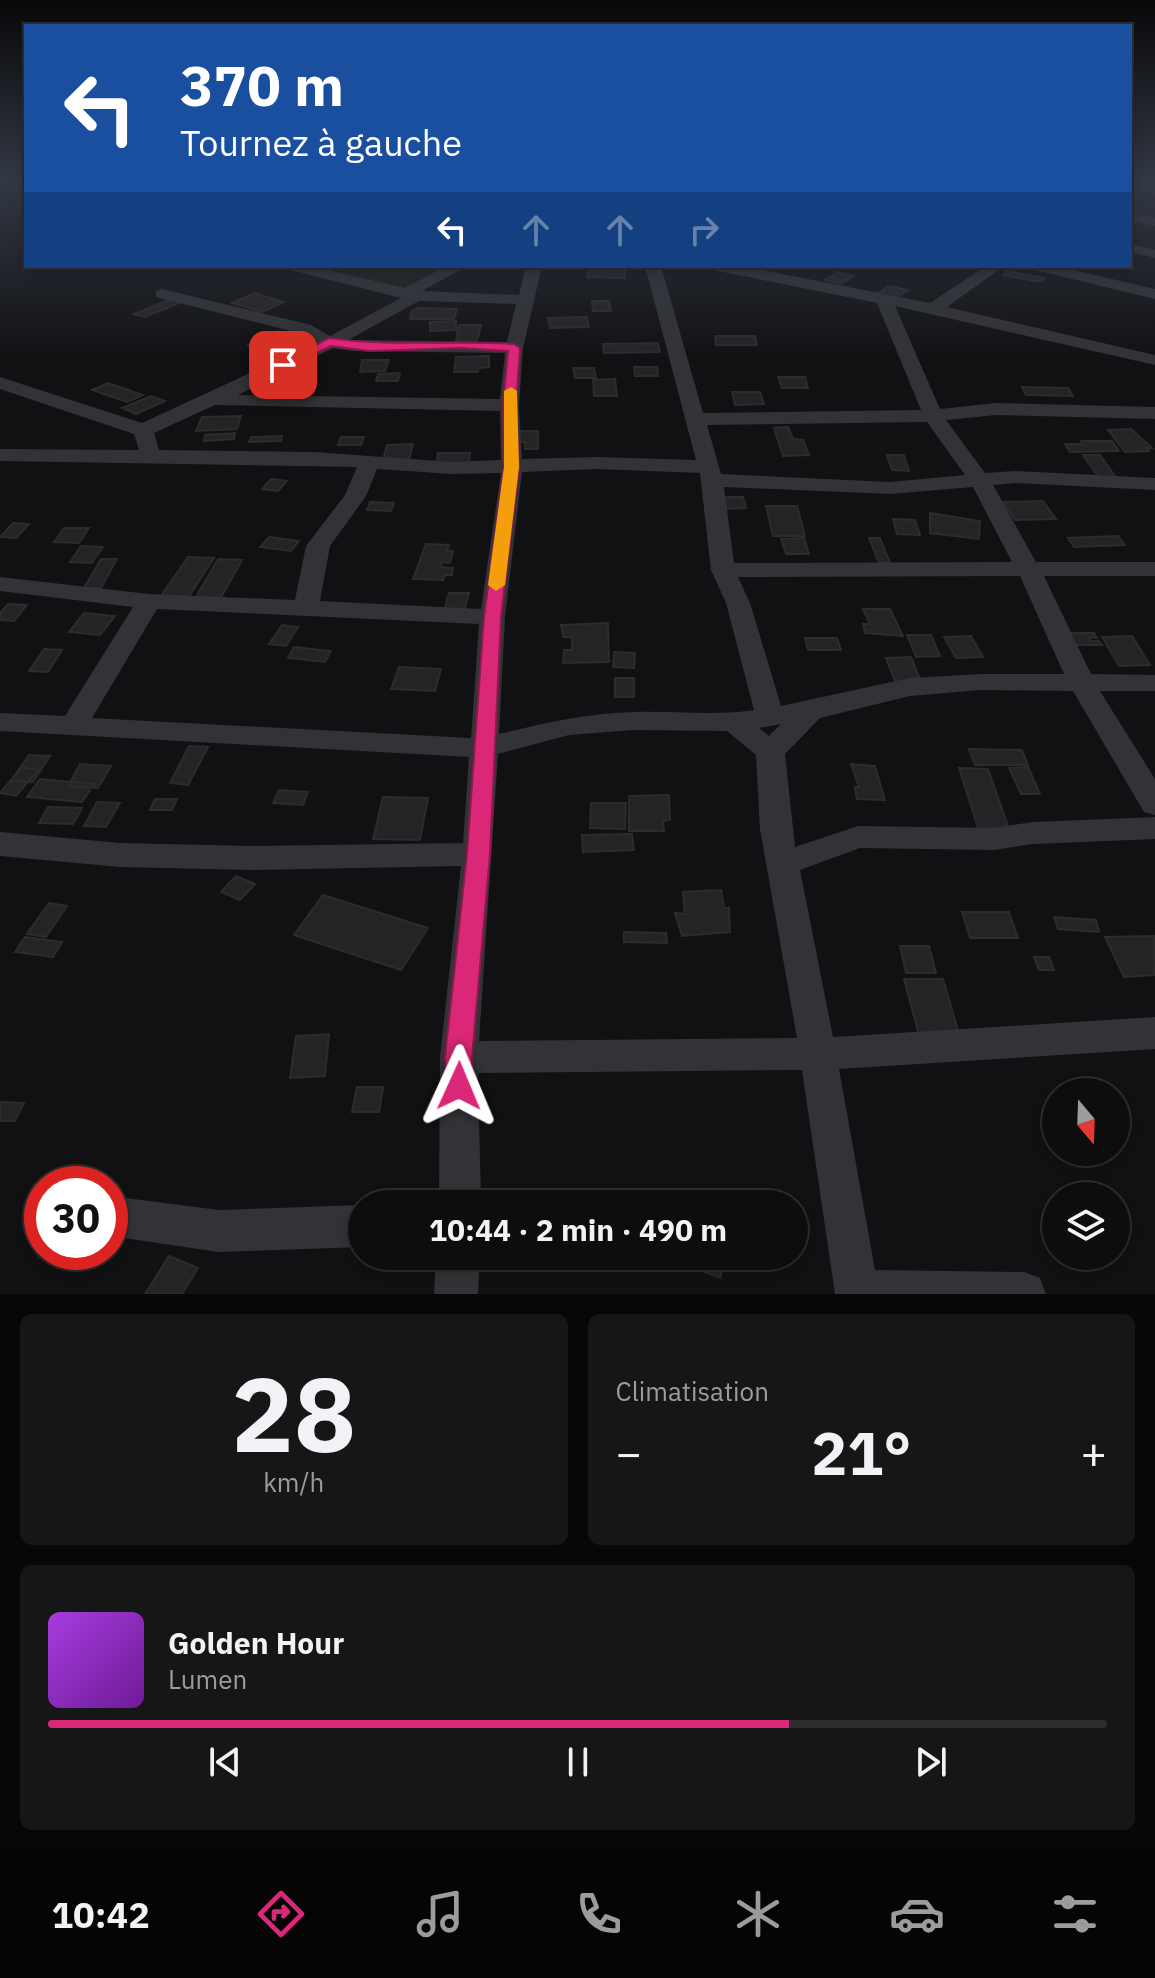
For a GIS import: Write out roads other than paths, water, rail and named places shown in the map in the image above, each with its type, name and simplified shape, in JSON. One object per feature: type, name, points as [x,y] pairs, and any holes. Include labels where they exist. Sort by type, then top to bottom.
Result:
[{"type":"street","points":[[1132,248],[1155,254]]},
{"type":"street","points":[[300,268],[410,295],[527,300]]},
{"type":"street","points":[[0,383],[143,430],[214,400],[329,342],[456,268]]},
{"type":"street","points":[[460,1190],[459,1057],[478,854],[492,617],[512,467],[509,405],[514,348],[534,268]]},
{"type":"street","points":[[654,268],[710,474],[723,570],[738,603],[770,734],[776,829],[818,1054],[857,1293],[1024,1294]]},
{"type":"street","points":[[728,268],[885,302],[933,309],[1155,360]]},
{"type":"street","points":[[933,309],[993,268]]},
{"type":"street","points":[[1044,268],[1155,294]]},
{"type":"street","points":[[162,294],[305,329],[329,342],[370,348],[461,345],[514,348]]},
{"type":"street","points":[[885,302],[933,416],[980,481],[1029,571],[1081,682],[1155,804]]},
{"type":"street","points":[[214,400],[509,405]]},
{"type":"street","points":[[695,419],[933,416],[996,409],[1155,413]]},
{"type":"street","points":[[143,430],[151,457]]},
{"type":"street","points":[[0,455],[370,461],[452,468],[598,463],[876,488],[1016,477],[1155,484]]},
{"type":"street","points":[[306,609],[318,546],[355,496],[370,461]]},
{"type":"street","points":[[723,570],[1155,569]]},
{"type":"street","points":[[0,584],[149,601],[492,617]]},
{"type":"street","points":[[73,726],[149,601]]},
{"type":"street","points":[[0,722],[484,748],[569,726],[633,721],[734,722],[770,734],[810,711],[910,687],[982,682],[1155,683]]},
{"type":"street","points":[[782,864],[858,837],[994,839],[1033,833],[1155,828]]},
{"type":"street","points":[[0,844],[120,855],[252,858],[478,854]]},
{"type":"street","points":[[459,1057],[818,1054],[1155,1033]]},
{"type":"street","points":[[128,1218],[219,1231],[348,1226]]},
{"type":"street","points":[[456,1294],[457,1270]]}]
